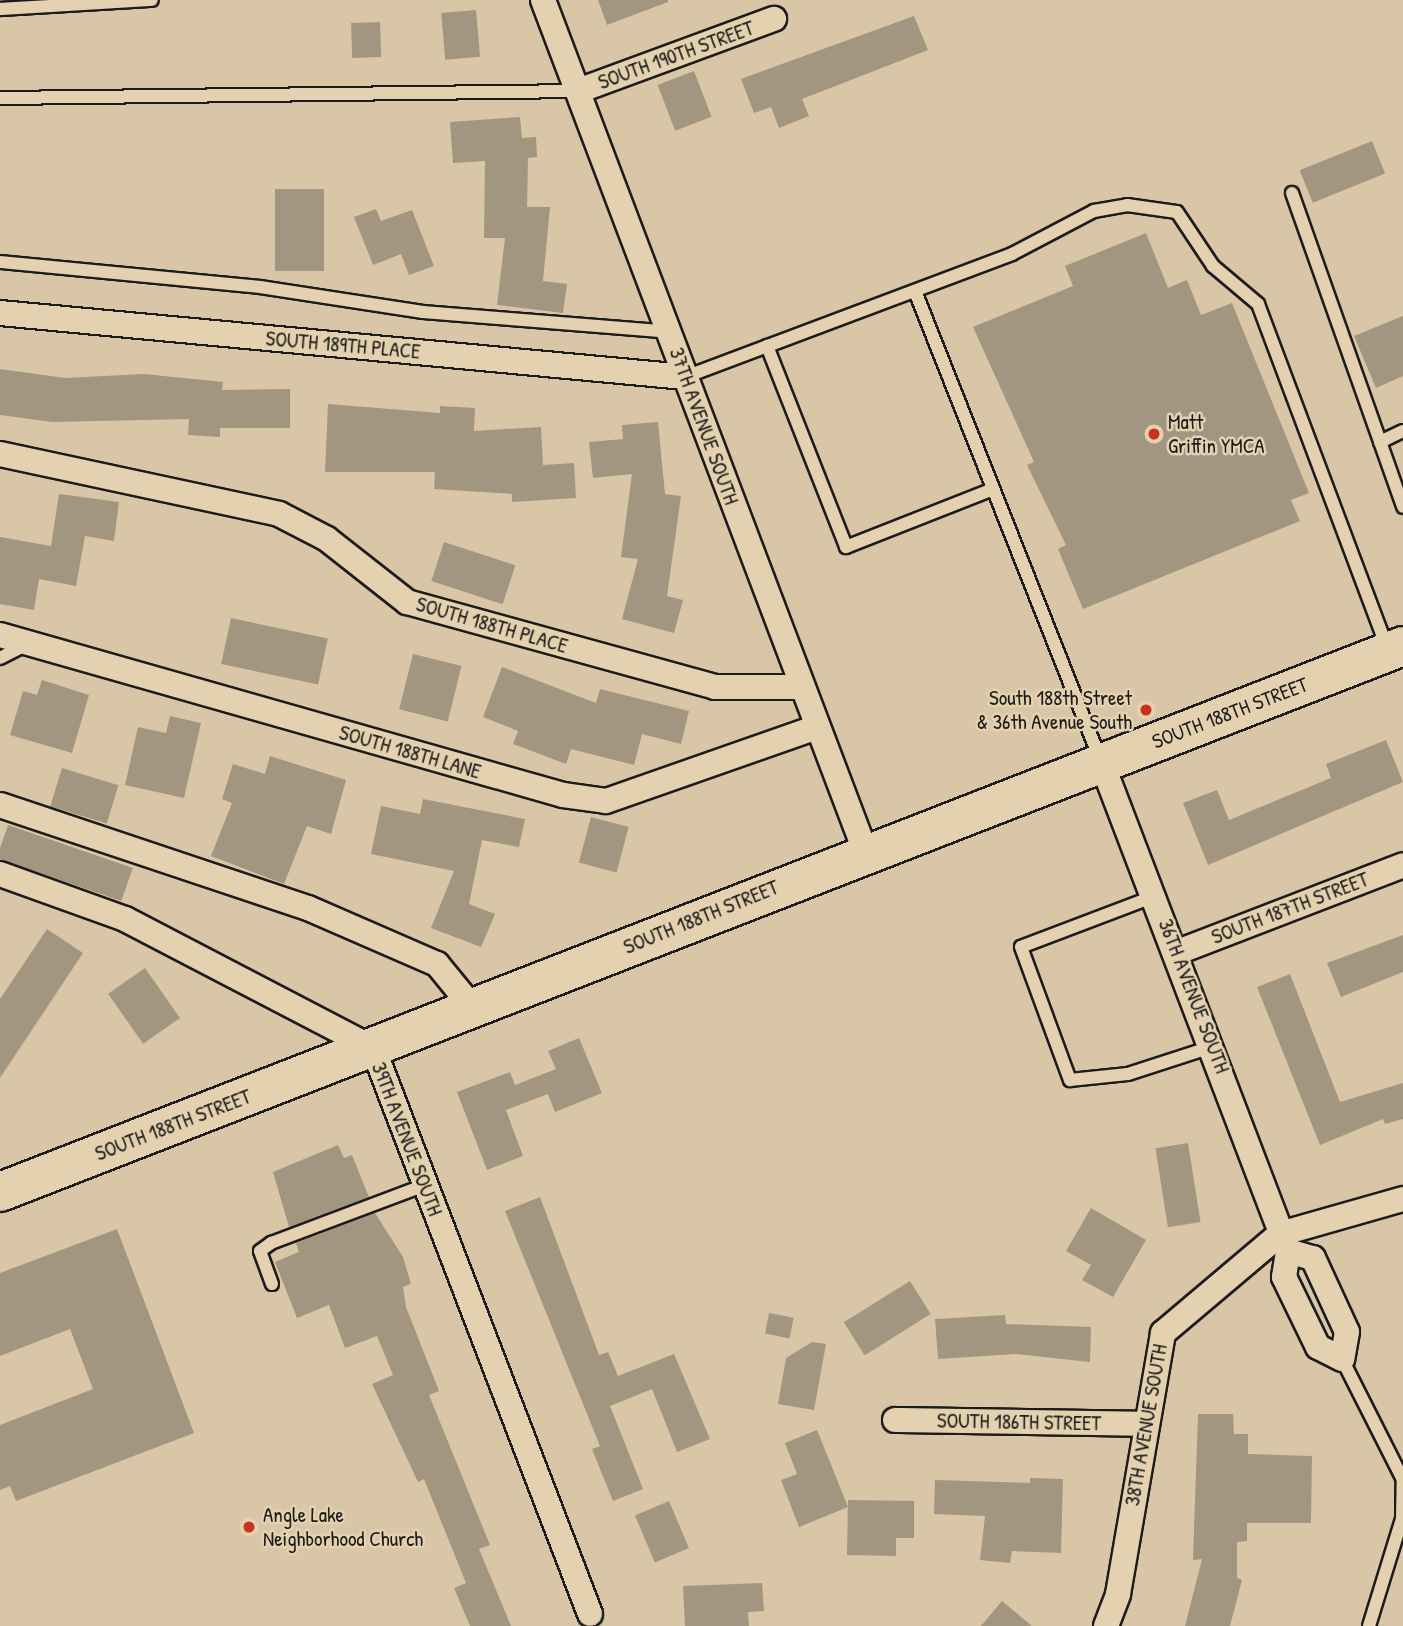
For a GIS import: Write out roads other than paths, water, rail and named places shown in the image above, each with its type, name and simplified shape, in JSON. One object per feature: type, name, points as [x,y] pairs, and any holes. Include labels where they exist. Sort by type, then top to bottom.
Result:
[{"type":"main road","name":"SOUTH 188TH STREET","points":[[0,1192],[373,1048],[865,851],[1396,648]]},
{"type":"street","name":"37TH AVENUE SOUTH","points":[[543,0],[865,851]]},
{"type":"street","name":"SOUTH 190TH STREET","points":[[578,91],[774,19]]},
{"type":"street","name":"SOUTH 189TH PLACE","points":[[0,313],[685,377]]},
{"type":"street","name":"SOUTH 188TH PLACE","points":[[0,454],[279,514],[327,539],[407,602],[715,687],[802,687]]},
{"type":"street","name":"SOUTH 188TH LANE","points":[[0,635],[563,795],[606,800],[817,727]]},
{"type":"street","name":"36TH AVENUE SOUTH","points":[[1101,761],[1214,1046],[1284,1242],[1284,1277],[1318,1347],[1342,1359]]},
{"type":"street","points":[[0,805],[307,908],[425,958],[437,964],[472,1008]]},
{"type":"street","name":"SOUTH 187TH STREET","points":[[1178,952],[1403,865]]},
{"type":"street","name":"39TH AVENUE SOUTH","points":[[0,874],[125,919],[373,1048],[590,1614]]},
{"type":"street","points":[[1284,1242],[1403,1199]]},
{"type":"street","points":[[1284,1242],[1313,1258],[1347,1332],[1342,1359]]},
{"type":"street","name":"38TH AVENUE SOUTH","points":[[1107,1626],[1118,1594],[1144,1424],[1163,1332],[1284,1242]]},
{"type":"street","name":"SOUTH 186TH STREET","points":[[895,1420],[1144,1424]]},
{"type":"lane","points":[[0,9],[152,0]]},
{"type":"lane","points":[[0,98],[578,91]]},
{"type":"lane","points":[[1292,193],[1403,507]]},
{"type":"lane","points":[[685,377],[1012,254],[1094,211],[1152,206],[1177,212],[1213,266],[1258,303],[1396,648]]},
{"type":"lane","points":[[0,262],[260,287],[423,312],[670,332]]},
{"type":"lane","points":[[915,291],[1101,761]]},
{"type":"lane","points":[[767,346],[846,547],[993,489]]},
{"type":"lane","points":[[1380,442],[1403,431]]},
{"type":"lane","points":[[0,658],[30,644]]},
{"type":"lane","points":[[1155,896],[1021,947],[1070,1080],[1128,1074],[1214,1046]]},
{"type":"lane","points":[[272,1284],[260,1251],[271,1243],[425,1185]]},
{"type":"lane","points":[[1342,1359],[1403,1480],[1402,1519],[1369,1626]]},
{"type":"place","name":"Matt Griffin YMCA","points":[[1154,434]]},
{"type":"place","name":"South 188th Street & 36th Avenue South","points":[[1146,710]]},
{"type":"place","name":"Angle Lake Neighborhood Church","points":[[249,1527]]}]
